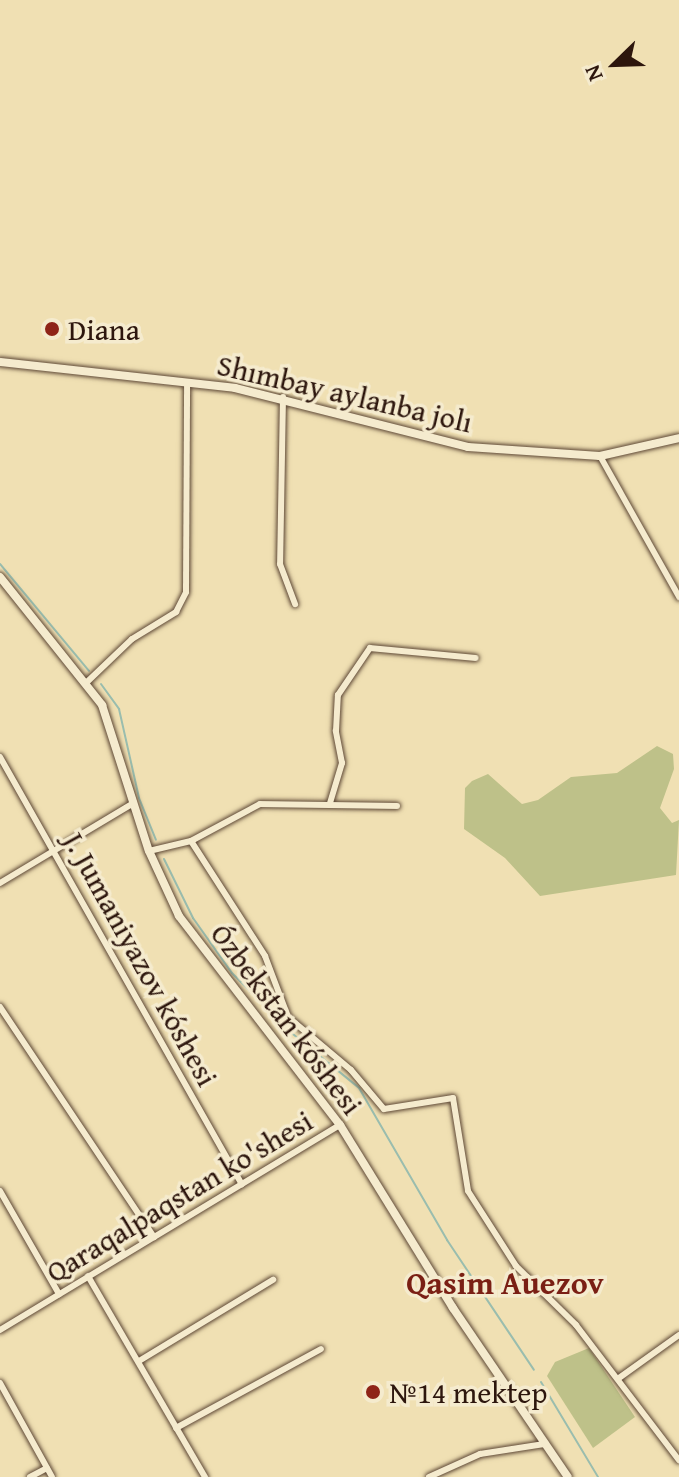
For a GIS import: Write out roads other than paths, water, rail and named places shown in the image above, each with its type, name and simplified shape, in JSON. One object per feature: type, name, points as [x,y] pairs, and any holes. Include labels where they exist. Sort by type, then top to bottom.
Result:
[{"type":"street","name":"Shımbay aylanba jolı","points":[[0,362],[283,397],[468,447],[600,456],[679,438]]},
{"type":"street","points":[[87,682],[132,639],[176,612],[186,592],[187,383]]},
{"type":"street","points":[[283,397],[280,564],[295,604]]},
{"type":"street","points":[[600,456],[679,597]]},
{"type":"street","name":"Ózbekstan kóshesi","points":[[0,577],[87,682],[113,727],[132,804],[149,851],[179,916],[340,1125],[568,1477]]},
{"type":"street","points":[[330,803],[342,763],[336,731],[338,695],[370,648],[476,658]]},
{"type":"street","name":"J. Jumaniyazov kóshesi","points":[[0,757],[242,1184]]},
{"type":"street","points":[[0,883],[132,804]]},
{"type":"street","points":[[149,851],[191,841],[260,804],[397,806]]},
{"type":"street","points":[[191,841],[265,956],[288,1017],[351,1070],[384,1109],[453,1098],[468,1191],[516,1266],[576,1325],[679,1460]]},
{"type":"street","points":[[0,1007],[154,1237]]},
{"type":"street","name":"Qaraqalpaqstan ko'shesi","points":[[0,1330],[340,1125]]},
{"type":"street","points":[[0,1191],[59,1294]]},
{"type":"street","points":[[88,1276],[205,1477]]},
{"type":"street","points":[[139,1361],[273,1280]]},
{"type":"street","points":[[619,1378],[679,1335]]},
{"type":"street","points":[[176,1428],[321,1349]]},
{"type":"street","points":[[0,1383],[3,1396],[52,1477]]},
{"type":"street","points":[[429,1477],[480,1454],[544,1444]]},
{"type":"street","points":[[30,1477],[47,1468]]},
{"type":"waterway","points":[[0,564],[89,671]]},
{"type":"waterway","points":[[101,684],[119,709],[139,798],[156,840]]},
{"type":"waterway","points":[[164,859],[193,918],[232,973],[288,1030],[359,1088],[447,1240],[534,1370]]},
{"type":"waterway","points":[[541,1382],[598,1477]]},
{"type":"place","name":"Diana","points":[[52,329]]},
{"type":"place","name":"№14 mektep","points":[[373,1392]]},
{"type":"district","name":"Qasim Auezov","points":[[505,1283]]}]
